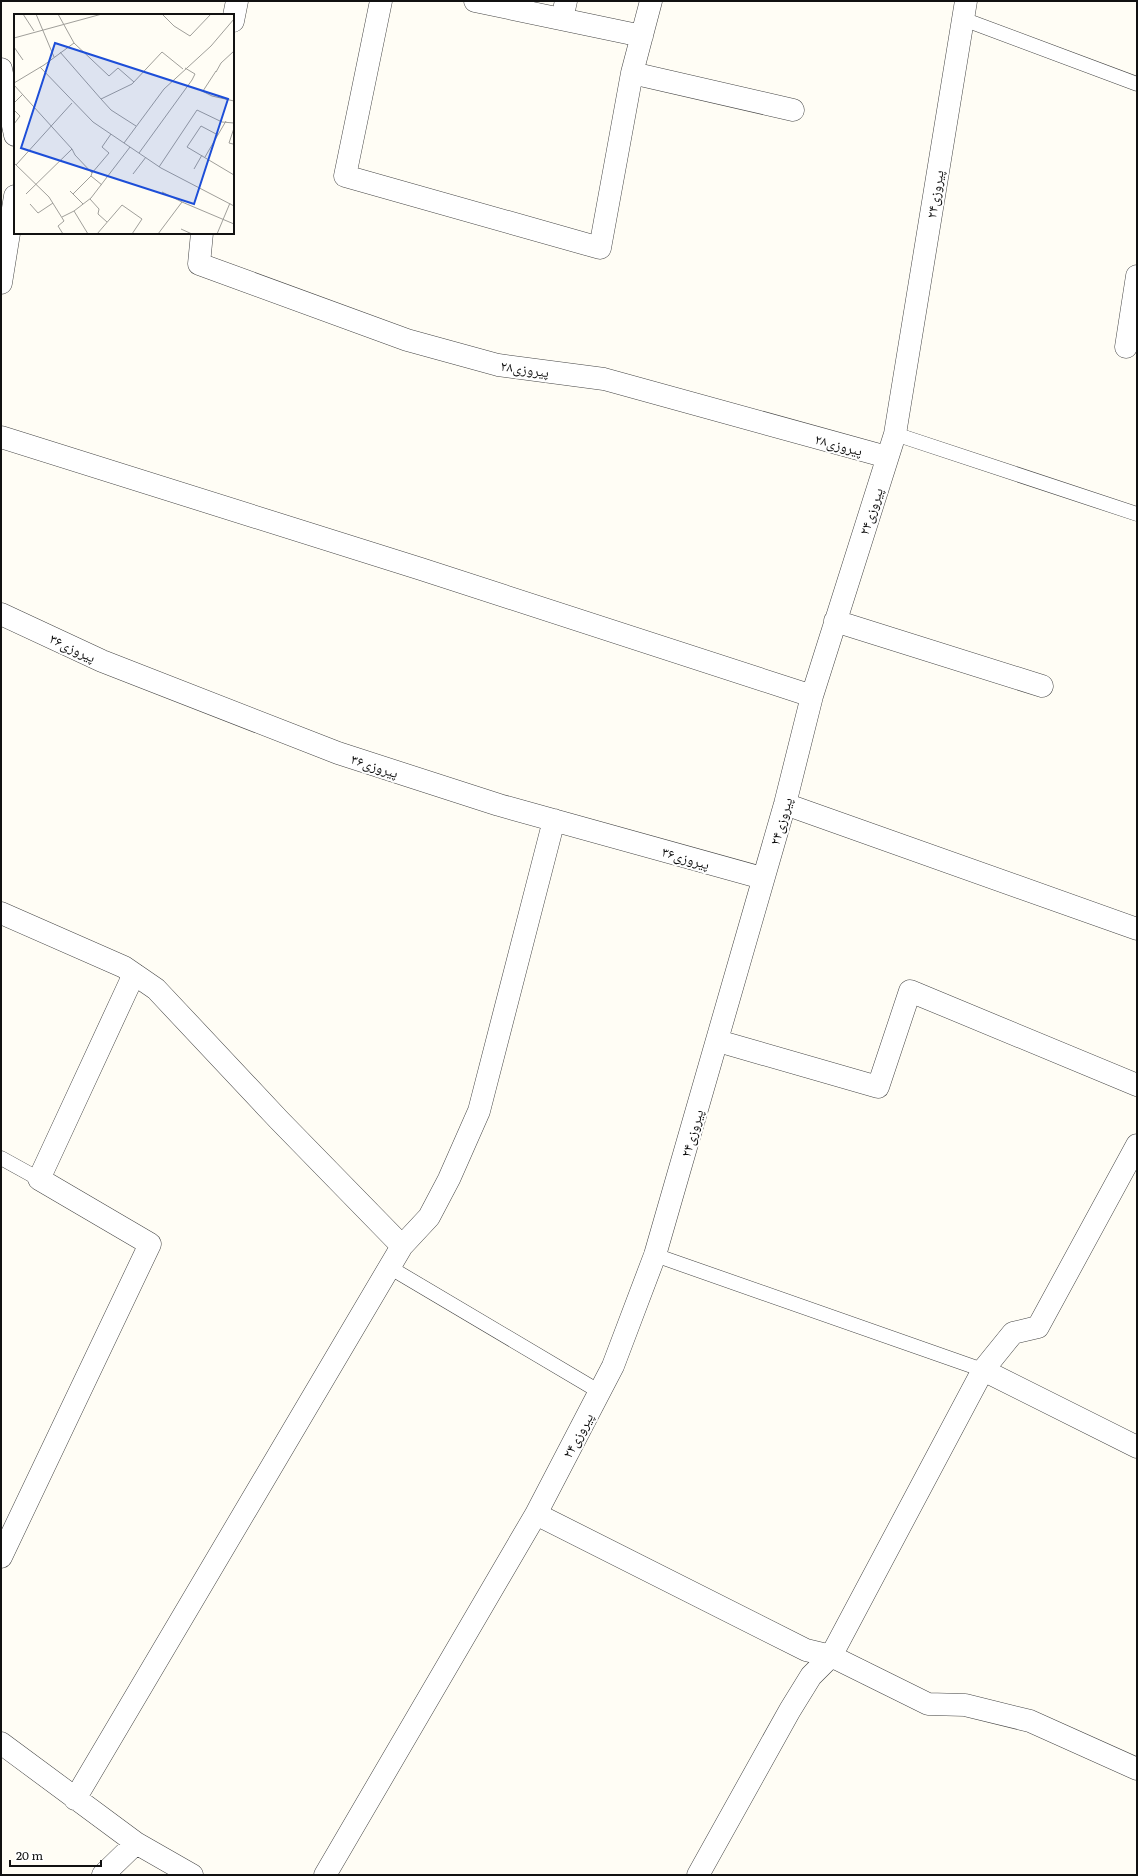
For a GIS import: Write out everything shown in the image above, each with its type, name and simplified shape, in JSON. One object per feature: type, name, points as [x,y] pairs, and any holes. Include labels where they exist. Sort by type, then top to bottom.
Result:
[{"type":"street","points":[[234,16],[237,1]]},
{"type":"street","points":[[381,1],[345,176],[600,248],[632,73],[652,1]]},
{"type":"street","points":[[475,1],[564,10],[642,36]]},
{"type":"street","name":"پیروزی۲۴","points":[[325,1875],[481,1605],[536,1514],[614,1366],[655,1255],[718,1041],[762,878],[785,804],[812,696],[895,434],[964,10]]},
{"type":"street","points":[[1,69],[14,130]]},
{"type":"street","points":[[632,73],[793,110]]},
{"type":"street","points":[[2,273],[14,202]]},
{"type":"street","name":"پیروزی۲۸","points":[[202,234],[199,264],[407,340],[498,365],[604,379],[887,458]]},
{"type":"street","points":[[1126,347],[1137,276]]},
{"type":"street","points":[[1,437],[421,569],[812,696]]},
{"type":"street","name":"پیروزی۳۶","points":[[1,614],[102,661],[338,753],[499,805],[762,878]]},
{"type":"street","points":[[836,621],[1042,686]]},
{"type":"street","points":[[785,804],[1137,929]]},
{"type":"street","points":[[76,1799],[389,1267],[402,1246],[429,1217],[449,1179],[479,1111],[554,820]]},
{"type":"street","points":[[1,913],[124,967],[156,989],[279,1120],[402,1246]]},
{"type":"street","points":[[1,1557],[150,1244],[39,1179],[134,974]]},
{"type":"street","points":[[718,1041],[878,1087],[910,991],[1137,1084]]},
{"type":"street","points":[[698,1875],[790,1710],[812,1676],[831,1656],[983,1370],[1013,1333],[1038,1327],[1137,1145]]},
{"type":"street","points":[[983,1370],[1137,1447]]},
{"type":"street","points":[[536,1514],[806,1650],[831,1656],[928,1704],[965,1705],[1030,1721],[1137,1769]]},
{"type":"street","points":[[1,1743],[136,1843],[192,1875]]},
{"type":"street","points":[[103,1875],[136,1843]]},
{"type":"lane","points":[[964,10],[1137,84]]},
{"type":"lane","points":[[895,434],[1137,514]]},
{"type":"lane","points":[[1,1158],[39,1179]]},
{"type":"lane","points":[[655,1255],[983,1370]]},
{"type":"lane","points":[[389,1267],[600,1392]]}]
